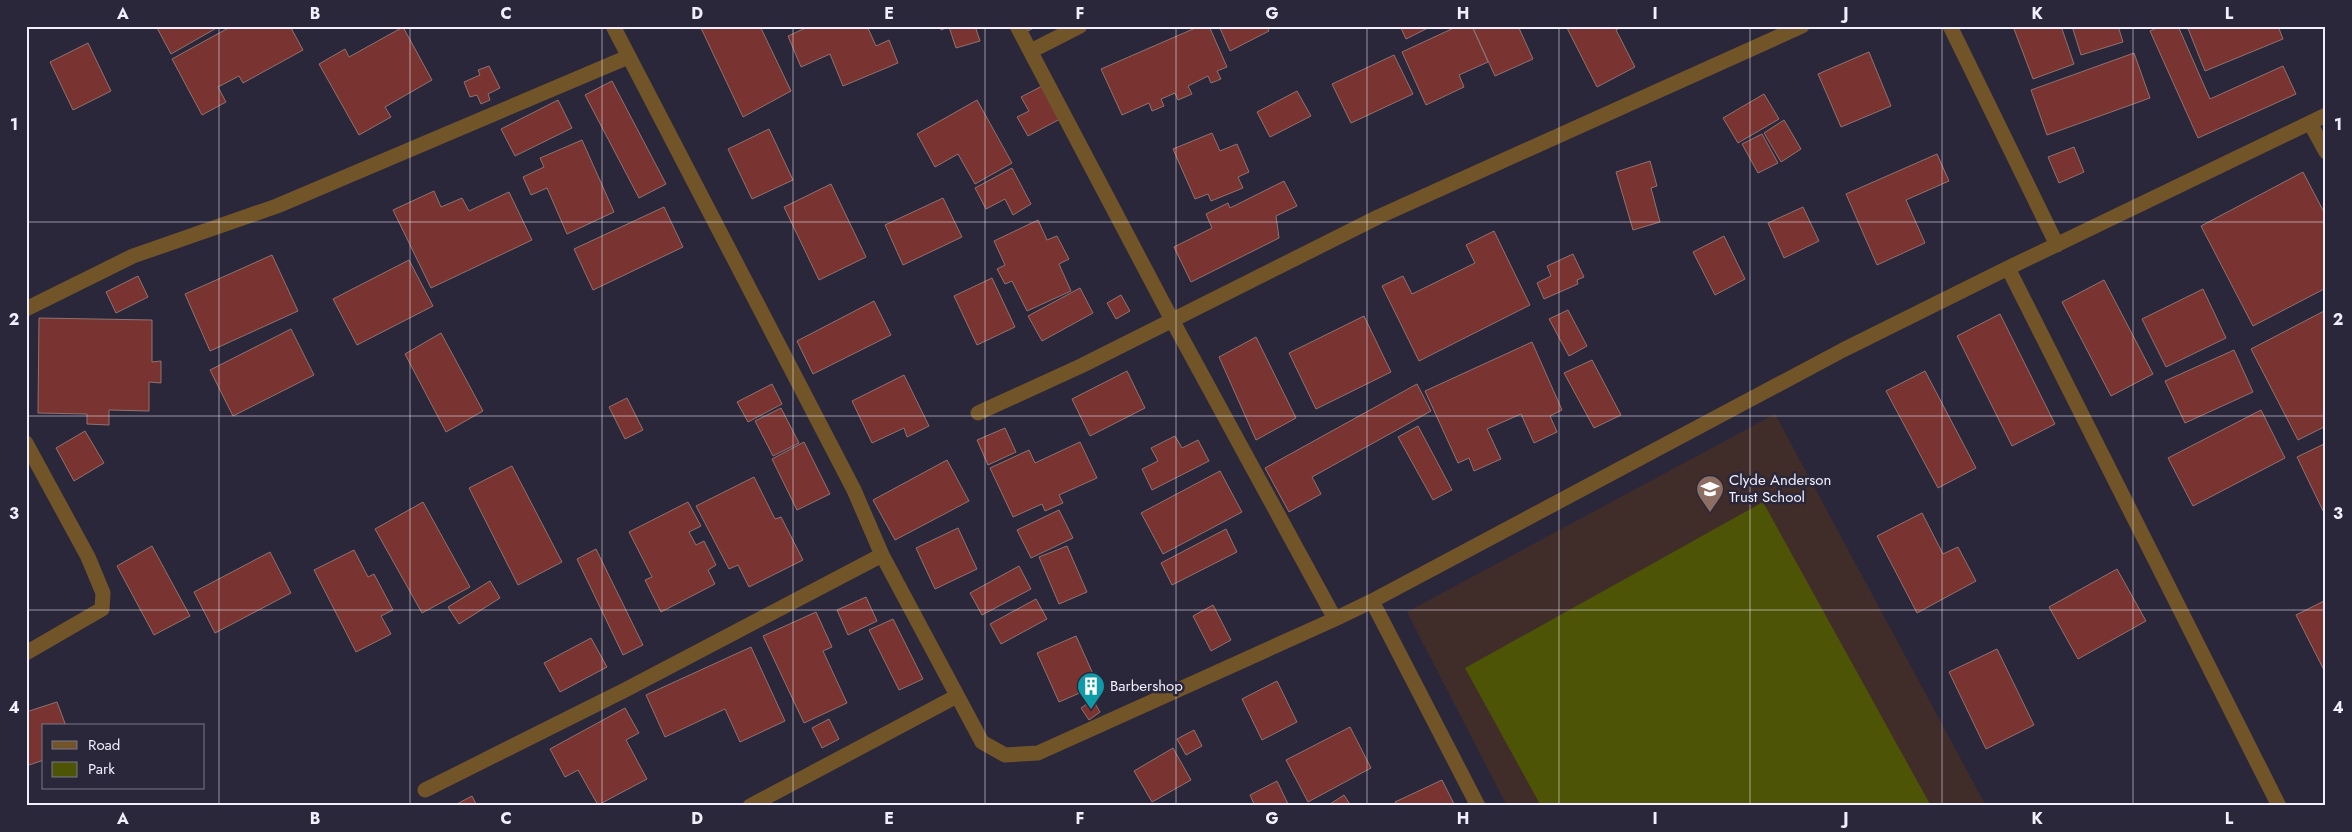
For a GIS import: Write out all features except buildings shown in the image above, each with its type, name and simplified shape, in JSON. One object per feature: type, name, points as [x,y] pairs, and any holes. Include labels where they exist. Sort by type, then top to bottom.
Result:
[{"type":"street","points":[[614,26],[628,57],[854,490],[882,555],[957,696],[982,742],[1004,755],[1038,753],[1335,619],[1843,350],[2008,268],[2326,115]]},
{"type":"street","points":[[1017,26],[1172,320],[1335,619]]},
{"type":"street","points":[[1031,51],[1080,26]]},
{"type":"street","points":[[978,413],[1083,365],[1378,216],[1802,26]]},
{"type":"street","points":[[1950,26],[2057,245]]},
{"type":"street","points":[[26,308],[132,256],[277,206],[628,57]]},
{"type":"street","points":[[2310,123],[2326,152]]},
{"type":"street","points":[[2008,268],[2279,806]]},
{"type":"street","points":[[26,443],[88,557],[103,593],[102,609],[26,653]]},
{"type":"street","points":[[425,790],[627,689],[882,555]]},
{"type":"street","points":[[1372,601],[1478,806]]},
{"type":"street","points":[[750,806],[957,696]]},
{"type":"shaded area","name":"Clyde Anderson Trust School","points":[[1775,414],[1986,806],[1507,806],[1407,612]]},
{"type":"green space","name":"Clyde Anderson Trust School","points":[[1763,502],[1931,806],[1541,806],[1465,668]]},
{"type":"place","name":"Clyde Anderson Trust School","points":[[1710,513]]},
{"type":"place","name":"Barbershop","points":[[1091,710]]}]
